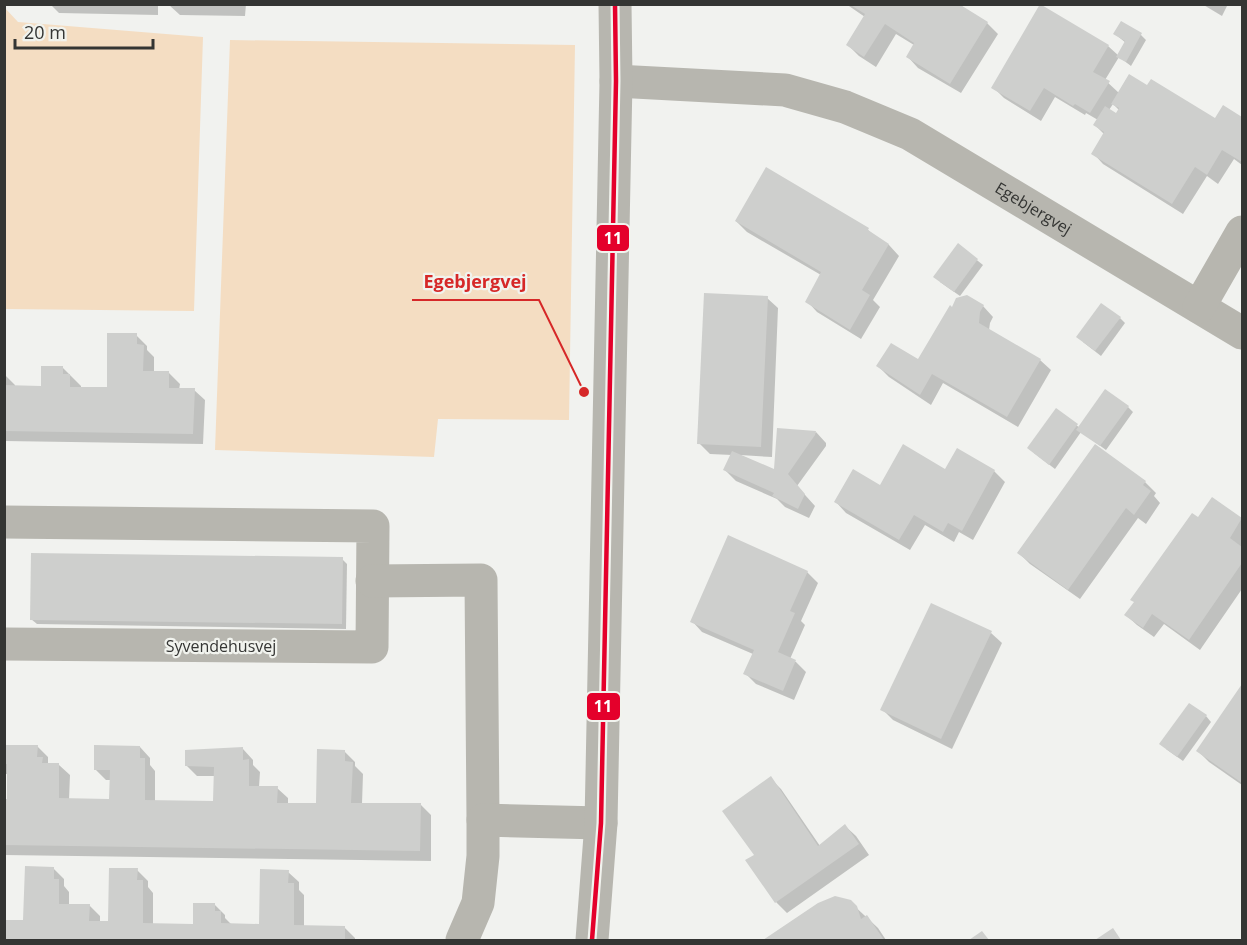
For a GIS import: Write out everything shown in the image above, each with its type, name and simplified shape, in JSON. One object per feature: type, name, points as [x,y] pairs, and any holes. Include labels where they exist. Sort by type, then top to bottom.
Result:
[{"type":"street","points":[[592,940],[601,823],[616,81],[615,4]]},
{"type":"street","name":"Egebjergvej","points":[[616,81],[785,90],[845,107],[910,135],[1242,333]]},
{"type":"street","points":[[1199,307],[1242,232]]},
{"type":"street","name":"Syvendehusvej","points":[[4,522],[372,526],[372,647],[4,644]]},
{"type":"street","points":[[372,581],[481,580],[483,856],[478,903],[462,940]]},
{"type":"street","points":[[483,820],[601,823]]},
{"type":"shaded area","points":[[4,7],[18,22],[203,37],[194,311],[5,309]]},
{"type":"shaded area","points":[[230,40],[575,45],[569,420],[438,419],[434,457],[215,450]]},
{"type":"building","points":[[849,4],[883,4],[885,6],[886,4],[959,4],[988,22],[950,84],[906,57],[914,43],[885,24],[864,57],[846,45],[865,14]]},
{"type":"building","points":[[1040,4],[1109,45],[1093,72],[1110,81],[1090,113],[1075,104],[1073,106],[1044,88],[1030,111],[991,88]]},
{"type":"building","points":[[1121,21],[1142,33],[1126,62],[1116,57],[1125,41],[1113,34]]},
{"type":"building","points":[[1129,74],[1147,85],[1151,79],[1215,118],[1223,105],[1242,117],[1242,162],[1222,150],[1207,175],[1195,167],[1172,204],[1091,154],[1104,132],[1093,125],[1105,106],[1116,113],[1119,108],[1111,104]]},
{"type":"building","points":[[766,167],[869,228],[868,230],[889,244],[862,290],[870,295],[850,330],[805,302],[821,272],[735,221]]},
{"type":"building","points":[[958,243],[978,259],[954,292],[933,277]]},
{"type":"building","points":[[704,293],[768,296],[761,447],[697,444]]},
{"type":"building","points":[[967,295],[984,305],[980,312],[979,323],[1041,359],[1007,417],[932,374],[920,395],[876,366],[891,343],[918,359],[950,305],[952,307],[956,298]]},
{"type":"building","points":[[1101,303],[1121,317],[1095,351],[1076,337]]},
{"type":"building","points":[[107,333],[137,333],[137,344],[144,345],[143,371],[169,371],[169,388],[195,388],[193,434],[4,431],[4,385],[41,386],[41,366],[63,366],[63,374],[70,374],[70,387],[107,387]]},
{"type":"building","points":[[1105,389],[1129,406],[1100,446],[1076,430]]},
{"type":"building","points":[[1056,408],[1078,424],[1049,465],[1027,448]]},
{"type":"building","points":[[777,428],[816,431],[788,474],[805,494],[798,509],[772,496],[774,493],[723,470],[732,451],[774,469]]},
{"type":"building","points":[[903,444],[945,469],[957,448],[995,470],[962,531],[948,523],[943,532],[914,515],[899,540],[834,502],[853,469],[880,485]]},
{"type":"building","points":[[1095,444],[1146,481],[1143,485],[1151,491],[1134,515],[1126,508],[1068,590],[1017,553]]},
{"type":"building","points":[[1212,497],[1242,518],[1230,538],[1242,547],[1242,563],[1189,640],[1152,614],[1143,628],[1124,615],[1134,602],[1130,600],[1192,513],[1198,517]]},
{"type":"building","points":[[728,535],[808,571],[790,611],[795,613],[778,652],[796,660],[783,691],[743,674],[754,650],[690,622]]},
{"type":"building","points":[[31,553],[343,557],[342,624],[30,620]]},
{"type":"building","points":[[931,603],[992,631],[941,739],[880,710]]},
{"type":"building","points":[[1242,684],[1242,783],[1196,751]]},
{"type":"building","points":[[1189,703],[1207,715],[1177,757],[1159,744]]},
{"type":"building","points":[[4,745],[38,745],[37,757],[43,757],[42,763],[59,763],[59,798],[109,799],[110,770],[94,770],[94,745],[140,746],[140,758],[145,758],[145,800],[213,801],[214,767],[185,766],[185,750],[243,747],[243,760],[249,759],[249,786],[278,786],[277,803],[316,803],[317,749],[345,750],[345,761],[353,762],[351,803],[421,803],[420,851],[4,845],[7,764],[4,764]]},
{"type":"building","points":[[771,776],[818,846],[845,824],[859,844],[775,903],[745,860],[754,855],[722,811]]},
{"type":"building","points":[[25,866],[54,867],[54,879],[59,879],[59,904],[90,904],[89,921],[108,921],[109,868],[138,868],[137,880],[143,880],[143,923],[193,924],[193,903],[215,903],[215,911],[221,911],[221,923],[259,924],[260,869],[289,870],[288,883],[294,883],[294,925],[345,926],[345,940],[4,940],[4,920],[23,920]]},
{"type":"building","points":[[835,896],[851,900],[857,906],[861,919],[867,915],[884,940],[763,940],[818,903]]},
{"type":"building","points":[[1113,928],[1121,940],[1095,940]]},
{"type":"building","points":[[982,931],[989,940],[969,940]]},
{"type":"transit line","name":"11","points":[[592,940],[601,823],[616,81],[615,4]]},
{"type":"place","name":"Egebjergvej","points":[[584,392]]}]
